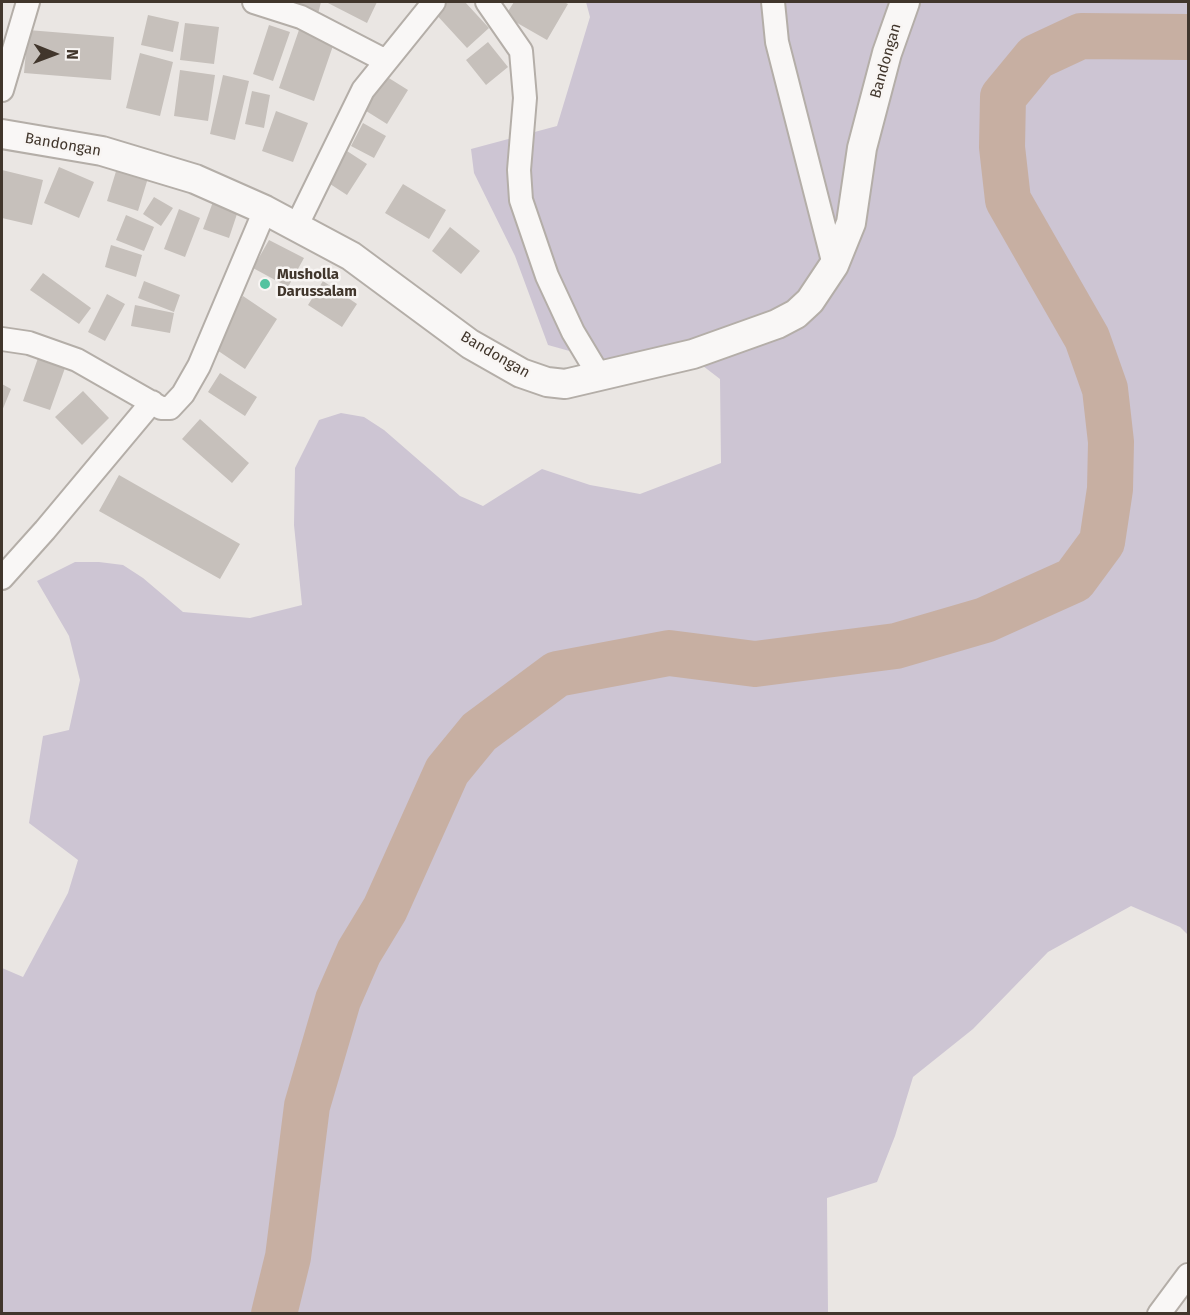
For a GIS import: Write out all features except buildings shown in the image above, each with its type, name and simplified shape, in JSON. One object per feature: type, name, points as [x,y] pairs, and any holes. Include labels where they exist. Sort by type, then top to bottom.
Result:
[{"type":"street","points":[[2,90],[27,2]]},
{"type":"street","points":[[254,2],[301,17],[384,60]]},
{"type":"street","points":[[297,225],[363,90],[384,60],[434,2]]},
{"type":"street","points":[[487,2],[521,51],[525,98],[519,170],[521,200],[547,276],[573,332],[600,376]]},
{"type":"street","points":[[773,2],[777,42],[834,265]]},
{"type":"street","name":"Bandongan","points":[[2,134],[102,151],[195,180],[265,210],[297,225],[351,256],[470,344],[521,374],[546,382],[565,384],[693,354],[777,324],[796,314],[810,301],[834,265],[851,223],[862,148],[887,53],[905,2]]},
{"type":"street","points":[[2,339],[29,343],[77,360],[161,408],[170,408],[183,394],[199,366],[265,210]]},
{"type":"street","points":[[2,578],[45,531],[152,402]]},
{"type":"street","points":[[1159,1314],[1188,1275]]},
{"type":"shaded area","points":[[586,2],[1188,2],[1188,935],[1180,927],[1131,906],[1048,952],[973,1029],[913,1077],[895,1136],[877,1182],[827,1198],[828,1313],[2,1313],[2,968],[23,977],[68,893],[78,860],[29,823],[43,736],[69,730],[80,680],[69,636],[37,581],[75,562],[99,562],[123,565],[143,578],[183,612],[250,618],[302,605],[294,525],[295,468],[319,420],[341,413],[364,417],[384,430],[460,496],[483,506],[542,469],[590,485],[640,494],[721,463],[720,379],[673,343],[623,366],[548,345],[515,256],[474,173],[471,149],[557,126],[590,17]]},
{"type":"waterway","points":[[274,1314],[288,1257],[307,1106],[338,1000],[359,952],[385,909],[447,771],[479,732],[557,674],[669,653],[755,664],[896,646],[985,620],[1074,580],[1102,542],[1110,489],[1111,442],[1105,389],[1087,338],[1008,200],[1002,147],[1003,97],[1036,57],[1081,36],[1188,37]]},
{"type":"place","name":"Musholla Darussalam","points":[[265,284]]}]
